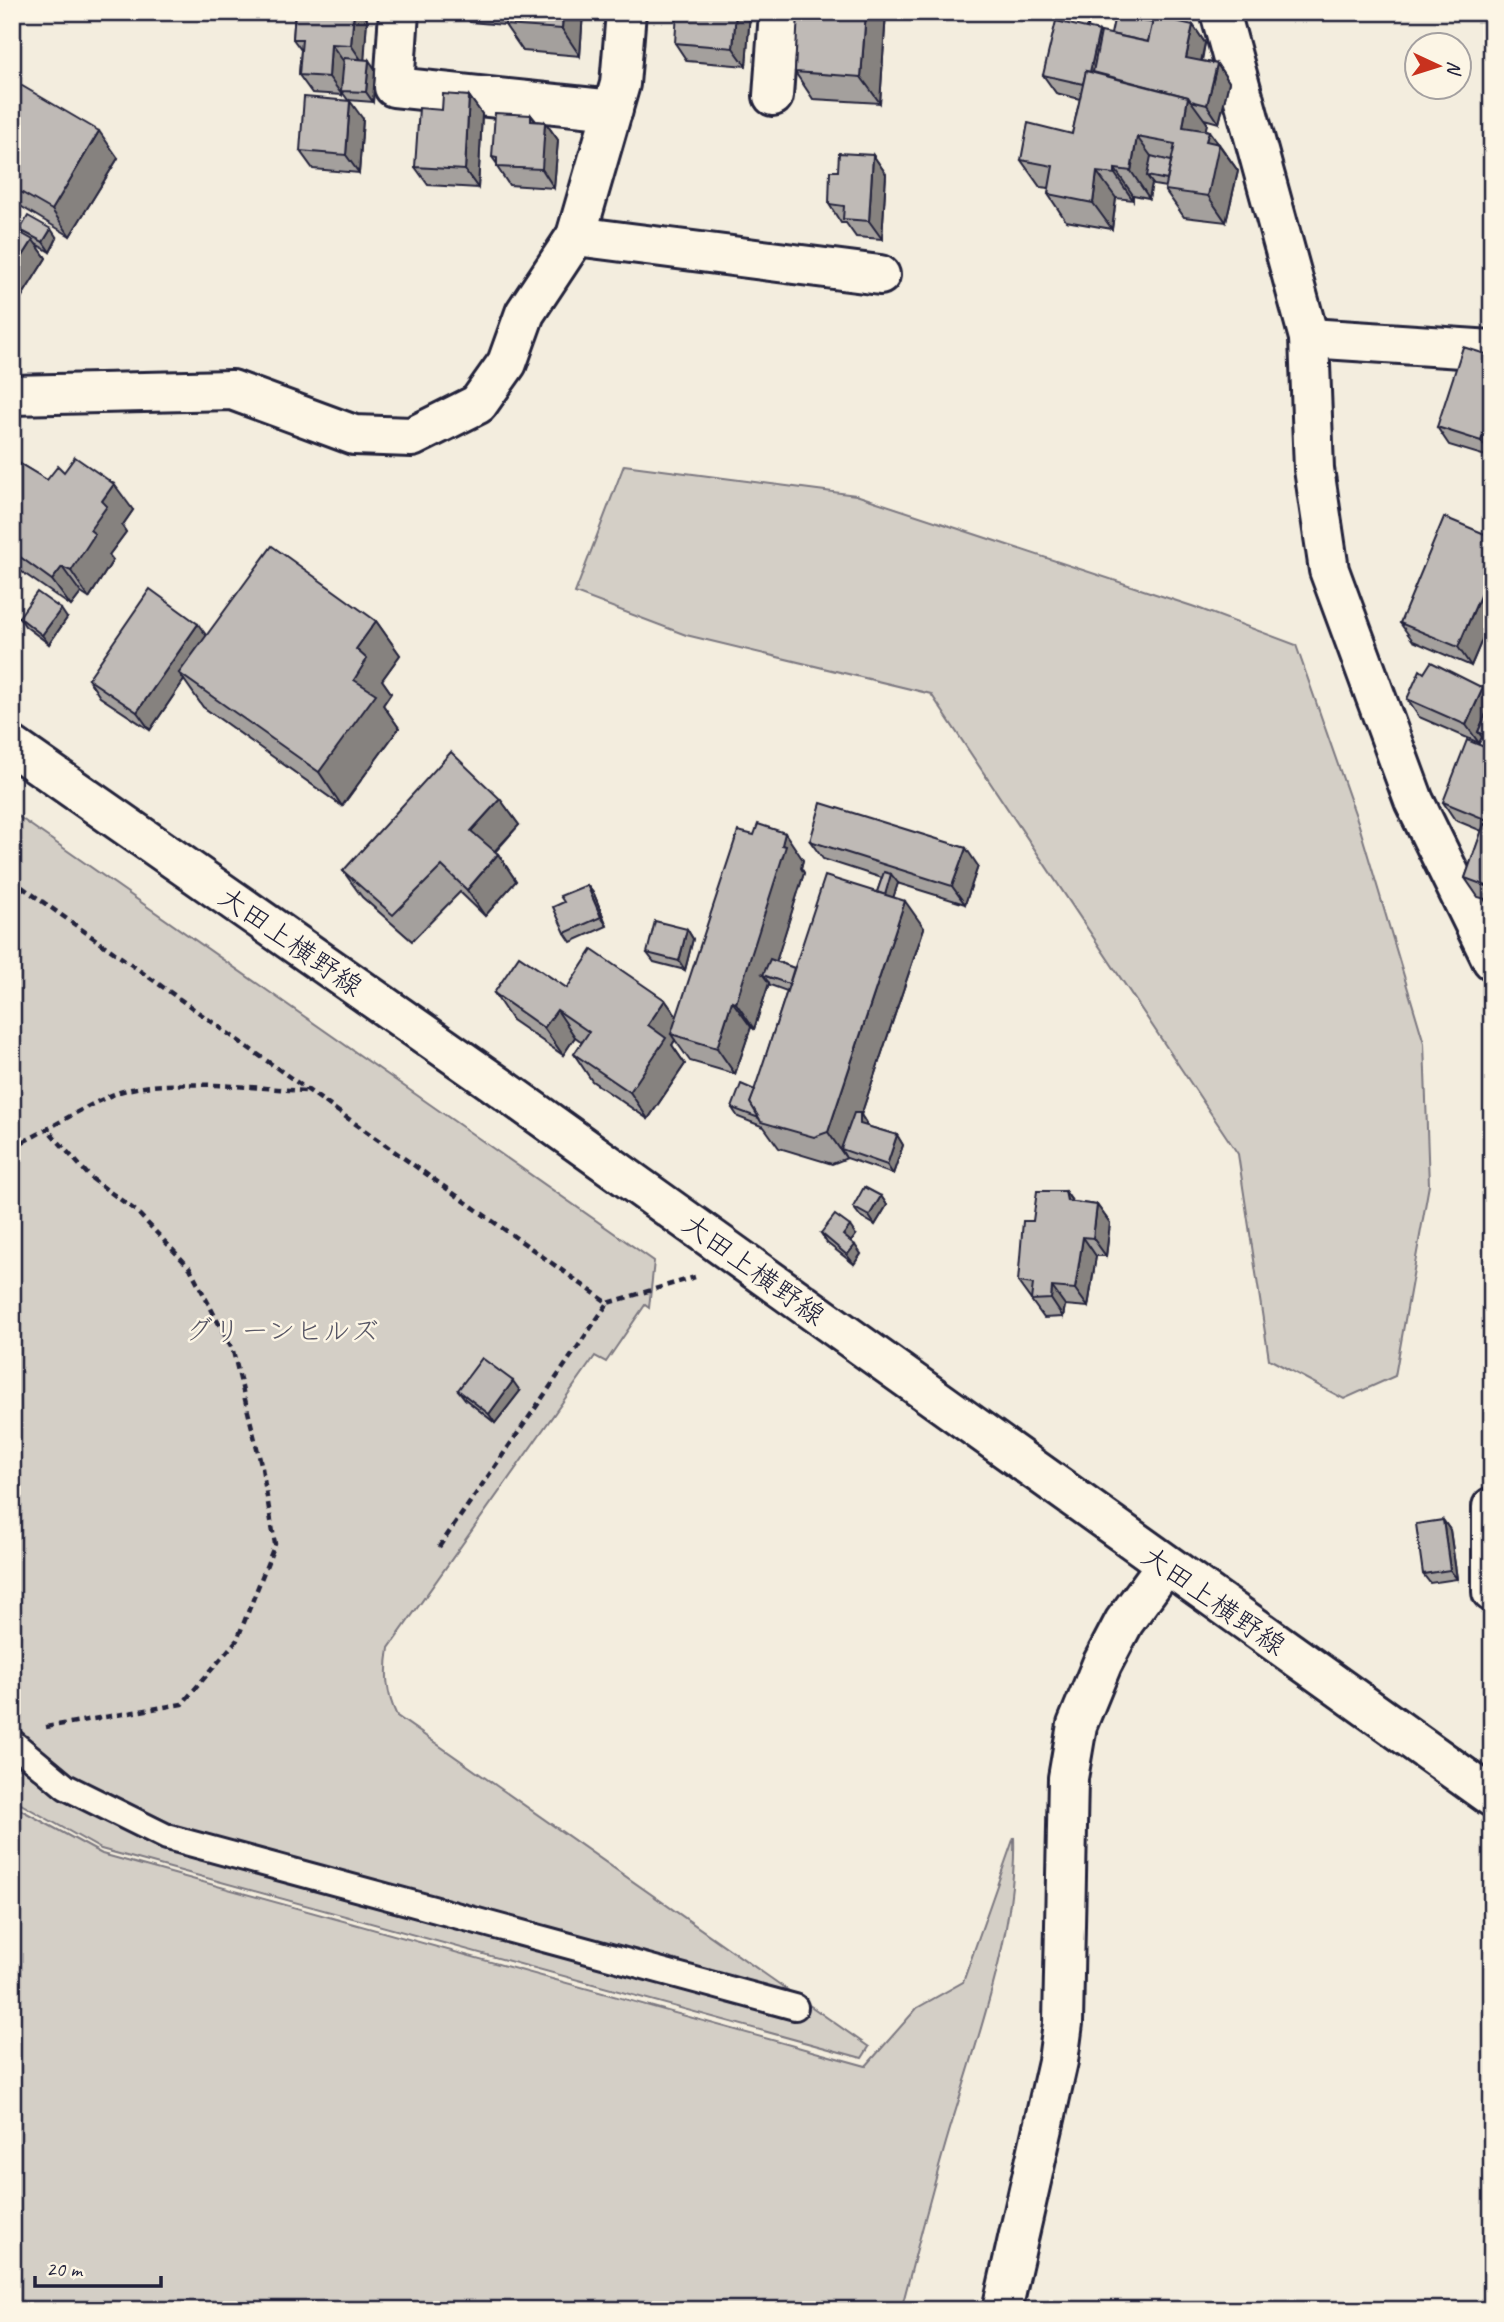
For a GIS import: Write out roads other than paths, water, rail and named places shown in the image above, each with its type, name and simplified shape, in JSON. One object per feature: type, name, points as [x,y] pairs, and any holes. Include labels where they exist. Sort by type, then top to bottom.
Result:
[{"type":"street","points":[[399,12],[394,87],[613,110]]},
{"type":"street","points":[[12,395],[232,390],[354,435],[412,437],[478,404],[507,363],[525,313],[576,236],[620,84],[626,12]]},
{"type":"street","points":[[774,96],[779,12]]},
{"type":"street","points":[[1220,12],[1309,338],[1314,470],[1329,570],[1414,801],[1492,960]]},
{"type":"street","points":[[576,236],[880,275]]},
{"type":"street","points":[[1309,338],[1492,350]]},
{"type":"street","name":"大田上横野線","points":[[12,746],[505,1090],[1165,1566],[1492,1797]]},
{"type":"street","points":[[1492,1507],[1492,1592]]},
{"type":"street","points":[[1002,2310],[1058,2061],[1063,2023],[1068,1778],[1077,1725],[1102,1664],[1124,1622],[1165,1566]]},
{"type":"lane","points":[[12,1742],[66,1787],[167,1837],[795,2007]]},
{"type":"park label","name":"グリーンヒルズ","points":[[282,1330]]}]
